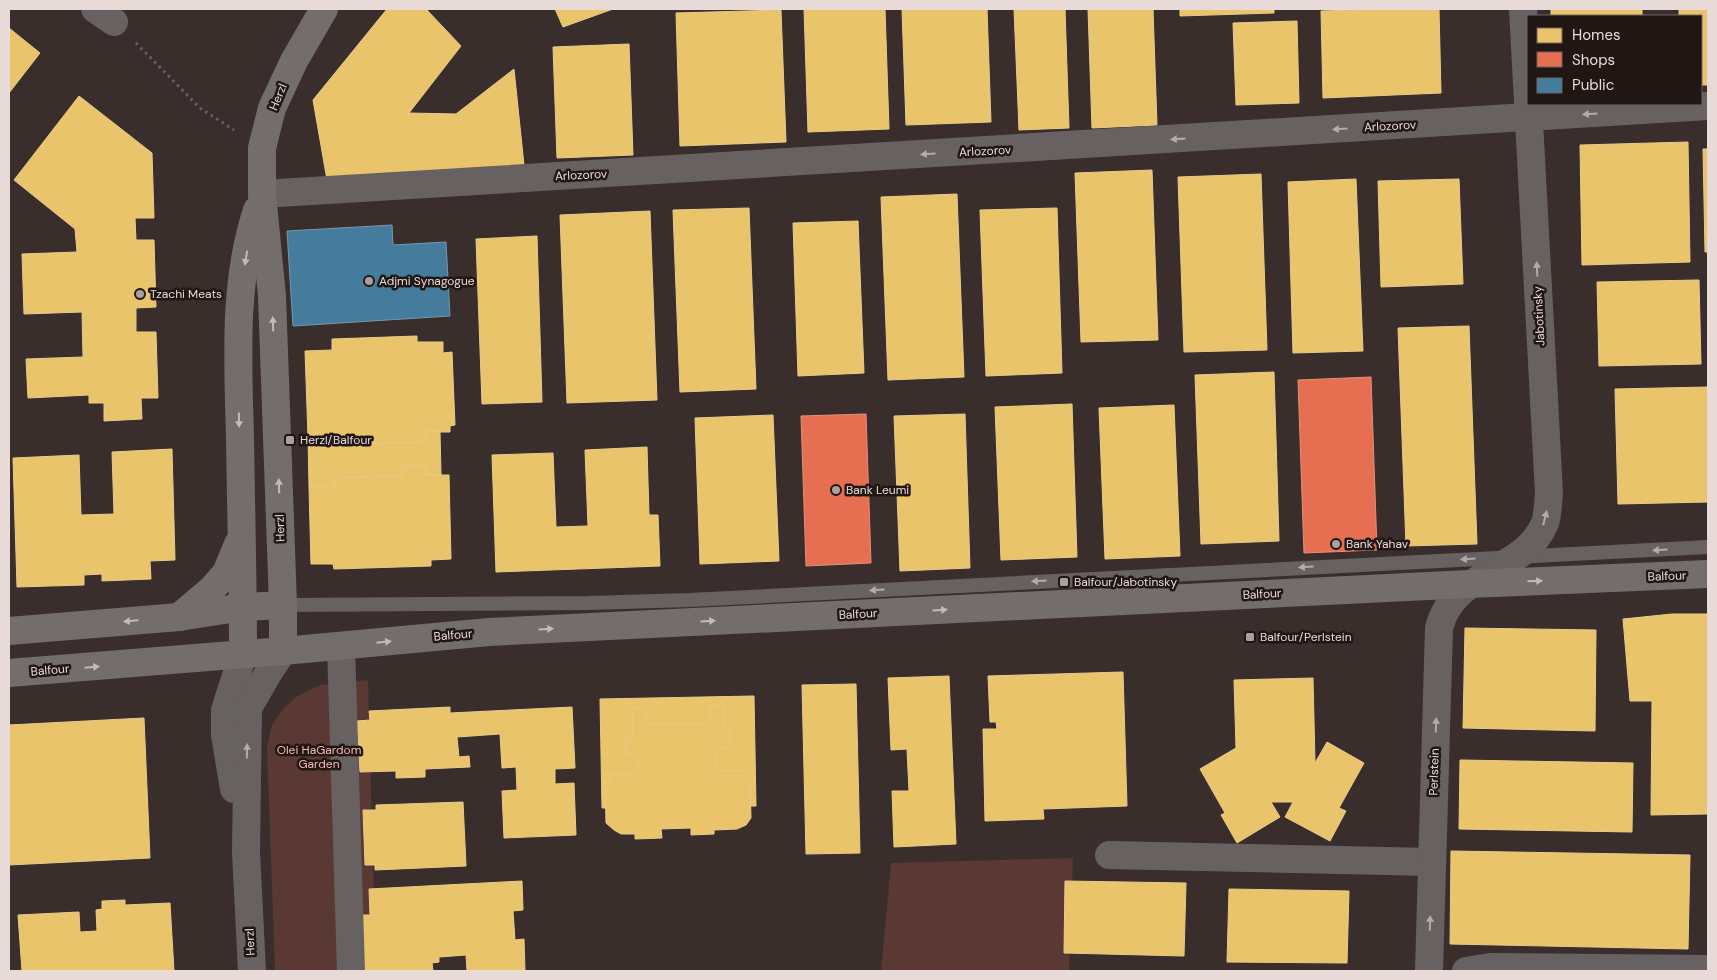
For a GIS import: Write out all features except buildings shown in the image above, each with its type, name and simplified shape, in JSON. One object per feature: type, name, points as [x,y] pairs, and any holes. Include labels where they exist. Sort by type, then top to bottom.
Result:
[{"type":"street","name":"Herzl","points":[[252,971],[246,852],[248,708],[283,651],[272,296],[262,194],[262,148],[272,108],[294,61],[324,9]]},
{"type":"street","name":"Jabotinsky","points":[[1523,9],[1527,82]]},
{"type":"street","name":"Jabotinsky","points":[[1469,584],[1517,556],[1534,542],[1545,522],[1549,493],[1528,105]]},
{"type":"street","name":"Arlozorov","points":[[262,194],[1708,106]]},
{"type":"street","name":"Herzl","points":[[246,852],[225,735],[225,710],[243,654],[238,343],[241,298],[251,229],[262,194]]},
{"type":"street","points":[[180,618],[211,590],[226,573],[242,534]]},
{"type":"street","name":"Balfour","points":[[9,674],[489,632],[1708,574]]},
{"type":"street","name":"Perlstein","points":[[1429,971],[1439,628],[1442,615],[1448,605],[1469,584]]},
{"type":"street","name":"Balfour","points":[[9,631],[180,618],[243,607],[283,605]]},
{"type":"street","points":[[341,646],[351,971]]},
{"type":"street","points":[[1109,855],[1432,862]]},
{"type":"street","points":[[1466,971],[1490,967],[1708,969]]},
{"type":"lane","name":"Balfour","points":[[283,605],[590,603],[690,600],[1708,547]]},
{"type":"path","points":[[105,15],[200,108],[262,148]]},
{"type":"green space","name":"Olei HaGardom Garden","points":[[368,680],[376,971],[275,971],[267,748],[272,725],[285,707],[297,696],[321,685]]},
{"type":"green space","points":[[1073,858],[1069,971],[881,971],[891,863]]},
{"type":"place","name":"Adjmi Synagogue","points":[[369,281]]},
{"type":"place","name":"Tzachi Meats","points":[[140,294]]},
{"type":"place","name":"Herzl/Balfour","points":[[290,440]]},
{"type":"place","name":"Bank Leumi","points":[[836,490]]},
{"type":"place","name":"Bank Yahav","points":[[1336,544]]},
{"type":"place","name":"Balfour/Jabotinsky","points":[[1064,582]]},
{"type":"place","name":"Balfour/Perlstein","points":[[1250,637]]}]
